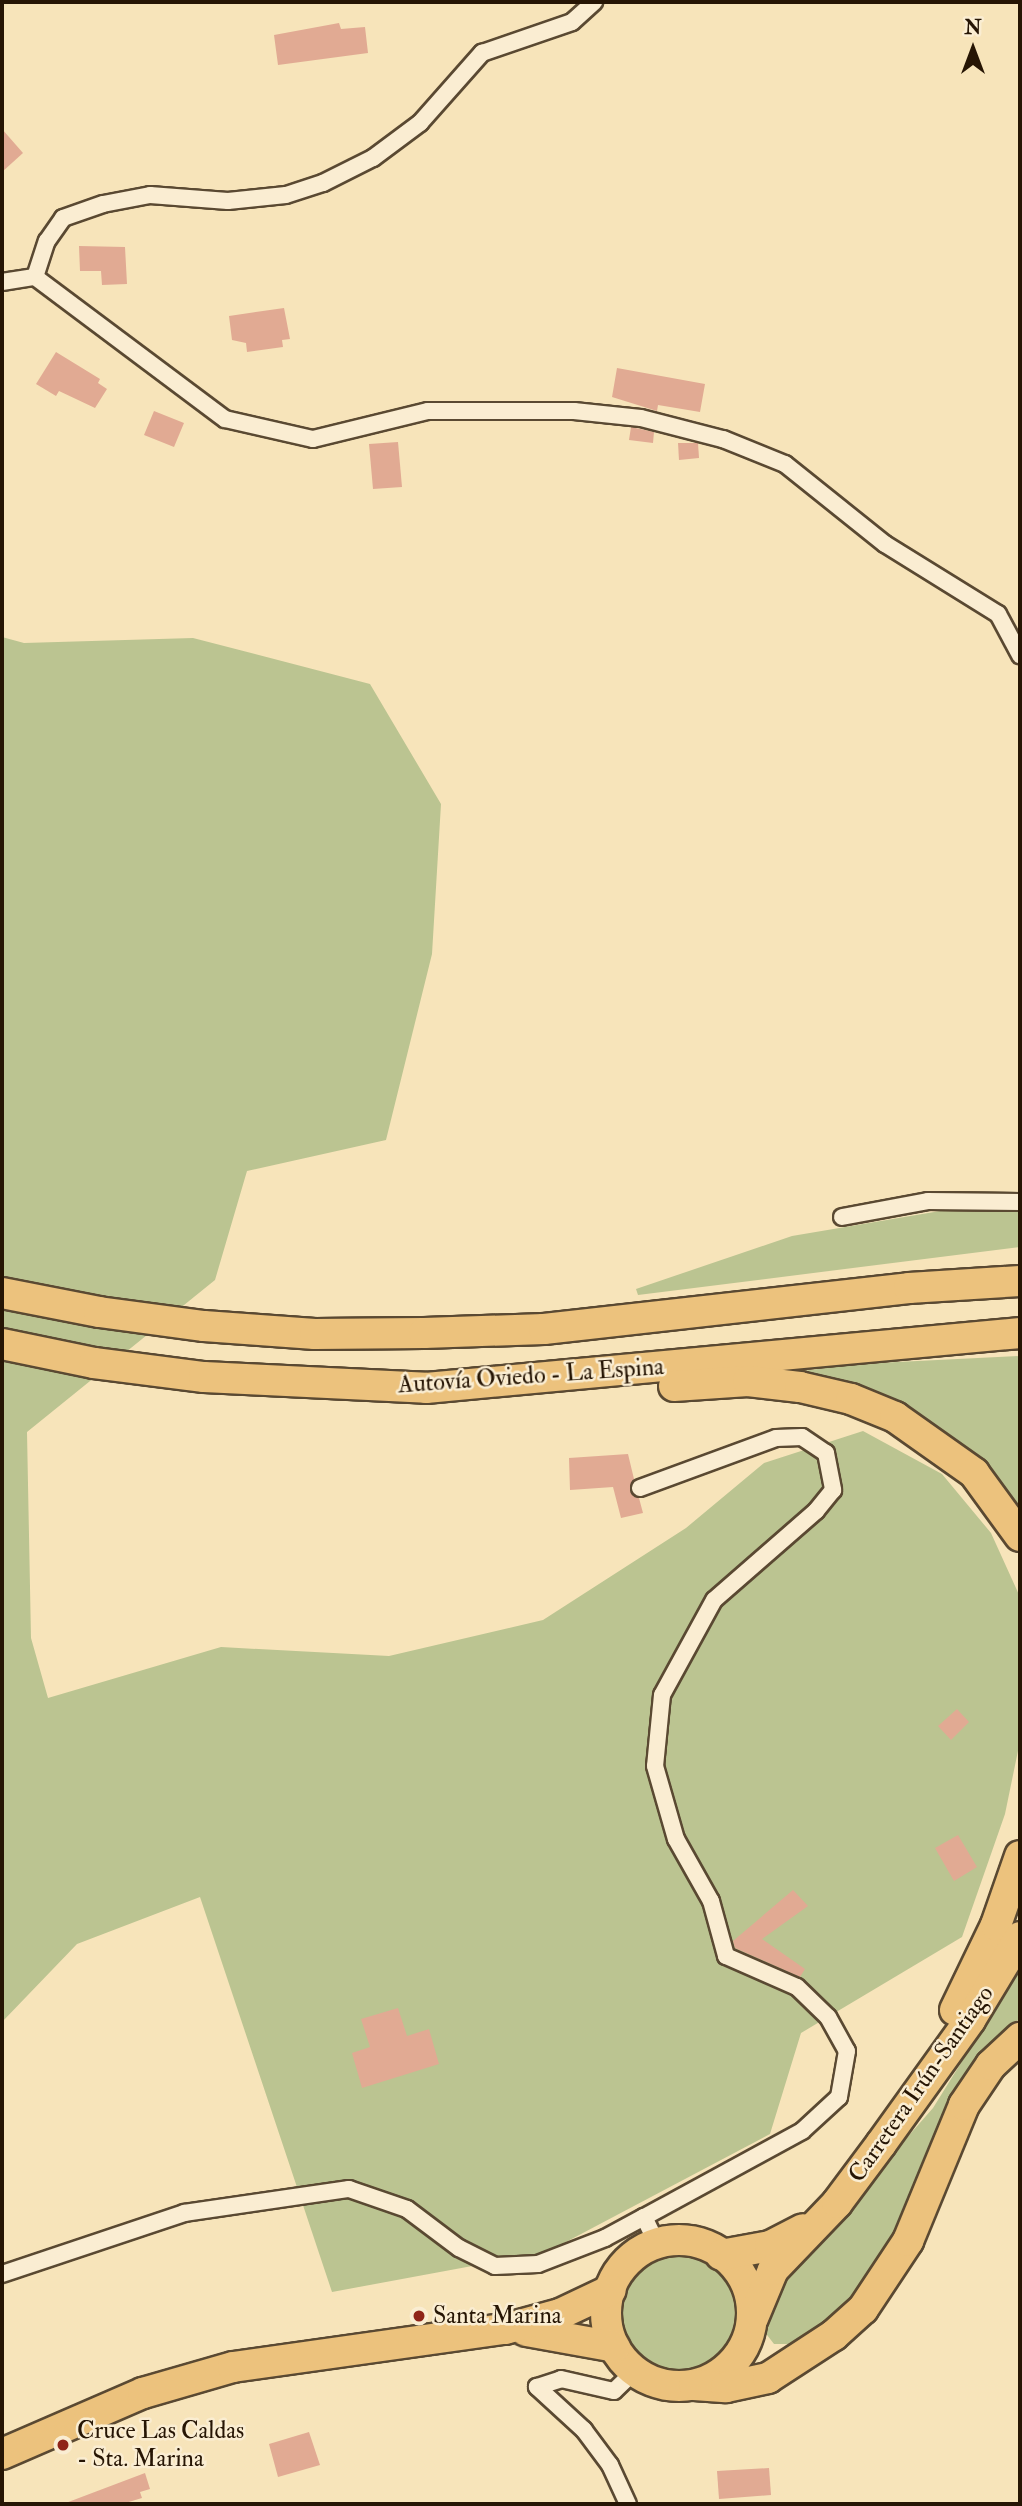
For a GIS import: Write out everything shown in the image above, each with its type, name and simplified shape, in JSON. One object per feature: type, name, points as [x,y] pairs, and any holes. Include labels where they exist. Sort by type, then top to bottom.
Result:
[{"type":"highway","points":[[909,1288],[1020,1269]]},
{"type":"highway","name":"Autovía Oviedo - La Espina","points":[[2,1293],[139,1318],[315,1335],[544,1329],[909,1288],[1020,1281]]},
{"type":"highway","name":"Autovía Oviedo - La Espina","points":[[2,1344],[94,1363],[204,1377],[426,1388],[551,1380],[1020,1333]]},
{"type":"highway","points":[[426,1388],[508,1395],[748,1381],[851,1399],[895,1417],[965,1466],[1009,1516],[1020,1536]]},
{"type":"highway","points":[[919,2090],[996,1925],[1020,1856]]},
{"type":"highway","name":"Carretera Irún-Santiago","points":[[751,2327],[773,2270],[813,2224],[837,2203],[970,2020],[1020,1937]]},
{"type":"highway","points":[[694,2385],[738,2359],[751,2327],[750,2293],[738,2271],[707,2246],[650,2229],[628,2258],[611,2290],[607,2319],[615,2347],[634,2372],[668,2385],[726,2387],[768,2378],[840,2330],[881,2286],[912,2231],[964,2105],[991,2066],[1020,2038]]},
{"type":"highway","name":"Carretera Irún-Santiago","points":[[721,2255],[770,2246],[813,2224]]},
{"type":"highway","points":[[2,2454],[143,2393],[233,2367],[505,2329],[560,2314],[611,2290]]},
{"type":"highway","points":[[751,2327],[777,2354],[799,2358]]},
{"type":"highway","points":[[505,2329],[559,2333],[615,2347]]},
{"type":"street","points":[[35,277],[47,241],[63,218],[103,204],[150,195],[228,201],[286,195],[333,178],[373,158],[420,123],[482,53],[572,22],[594,2]]},
{"type":"street","points":[[2,282],[35,277],[225,419],[313,439],[428,411],[574,411],[641,418],[723,439],[785,464],[885,544],[998,614],[1020,655]]},
{"type":"street","points":[[842,1217],[928,1201],[1020,1202]]},
{"type":"street","points":[[2,2274],[184,2213],[349,2189],[407,2209],[459,2248],[495,2266],[538,2264],[605,2238],[650,2229],[802,2131],[839,2097],[846,2051],[828,2017],[797,1987],[726,1956],[711,1901],[676,1839],[655,1766],[662,1695],[714,1600],[816,1511],[833,1490],[833,1474],[826,1453],[802,1437],[776,1438],[640,1488]]},
{"type":"street","points":[[628,2504],[610,2465],[584,2430],[537,2387],[561,2379],[614,2391],[634,2372]]},
{"type":"street","points":[[610,2465],[615,2504]]},
{"type":"green space","points":[[2,637],[24,643],[193,638],[370,684],[441,804],[432,954],[386,1140],[247,1171],[215,1280],[27,1432],[31,1638],[48,1698],[221,1647],[389,1656],[543,1620],[686,1528],[764,1463],[863,1431],[942,1474],[991,1533],[1020,1597],[1020,1741],[1005,1814],[962,1937],[801,2033],[770,2134],[547,2252],[332,2292],[200,1897],[77,1944],[2,2022]]},
{"type":"green space","points":[[940,1211],[1020,1212],[1020,1247],[638,1295],[636,1289],[792,1236]]},
{"type":"green space","points":[[1020,1356],[1020,1516],[802,1371],[857,1364]]},
{"type":"green space","points":[[1020,1968],[1020,2018],[992,2042],[957,2089],[932,2138],[900,2223],[863,2284],[815,2332],[795,2344],[774,2344],[764,2331],[780,2282],[933,2108]]},
{"type":"green space","points":[[678,2256],[700,2260],[719,2272],[731,2291],[735,2313],[731,2335],[719,2354],[700,2366],[678,2370],[656,2366],[637,2354],[625,2335],[621,2313],[625,2291],[637,2272],[656,2260]]},
{"type":"building","points":[[339,23],[341,29],[365,27],[368,53],[278,65],[274,35]]},
{"type":"building","points":[[2,129],[23,153],[2,172]]},
{"type":"building","points":[[79,246],[125,247],[127,284],[102,285],[101,271],[80,271]]},
{"type":"building","points":[[284,308],[290,339],[282,340],[283,347],[247,352],[246,343],[232,340],[229,316]]},
{"type":"building","points":[[56,352],[100,379],[98,383],[107,389],[95,408],[59,391],[56,396],[36,384]]},
{"type":"building","points":[[617,368],[705,384],[700,412],[658,405],[657,411],[612,397]]},
{"type":"building","points":[[154,411],[184,423],[174,447],[144,435]]},
{"type":"building","points":[[631,427],[654,432],[653,443],[629,440]]},
{"type":"building","points":[[398,442],[402,487],[373,489],[369,444]]},
{"type":"building","points":[[678,443],[698,443],[699,458],[679,460]]},
{"type":"building","points":[[628,1454],[634,1479],[630,1491],[639,1498],[643,1513],[621,1518],[613,1487],[570,1490],[569,1458]]},
{"type":"building","points":[[957,1709],[969,1722],[951,1740],[938,1726]]},
{"type":"building","points":[[958,1835],[977,1867],[954,1881],[935,1848]]},
{"type":"building","points":[[793,1890],[808,1906],[762,1939],[805,1969],[800,1977],[735,1948],[733,1941]]},
{"type":"building","points":[[398,2008],[407,2036],[429,2029],[439,2064],[362,2088],[352,2053],[370,2047],[361,2019]]},
{"type":"building","points":[[309,2432],[320,2465],[278,2477],[269,2444]]},
{"type":"building","points":[[769,2468],[771,2495],[719,2499],[717,2471]]},
{"type":"building","points":[[145,2473],[150,2489],[140,2492],[142,2498],[122,2504],[63,2504]]},
{"type":"place","name":"Santa Marina","points":[[419,2316]]},
{"type":"place","name":"Cruce Las Caldas - Sta. Marina","points":[[63,2445]]}]
